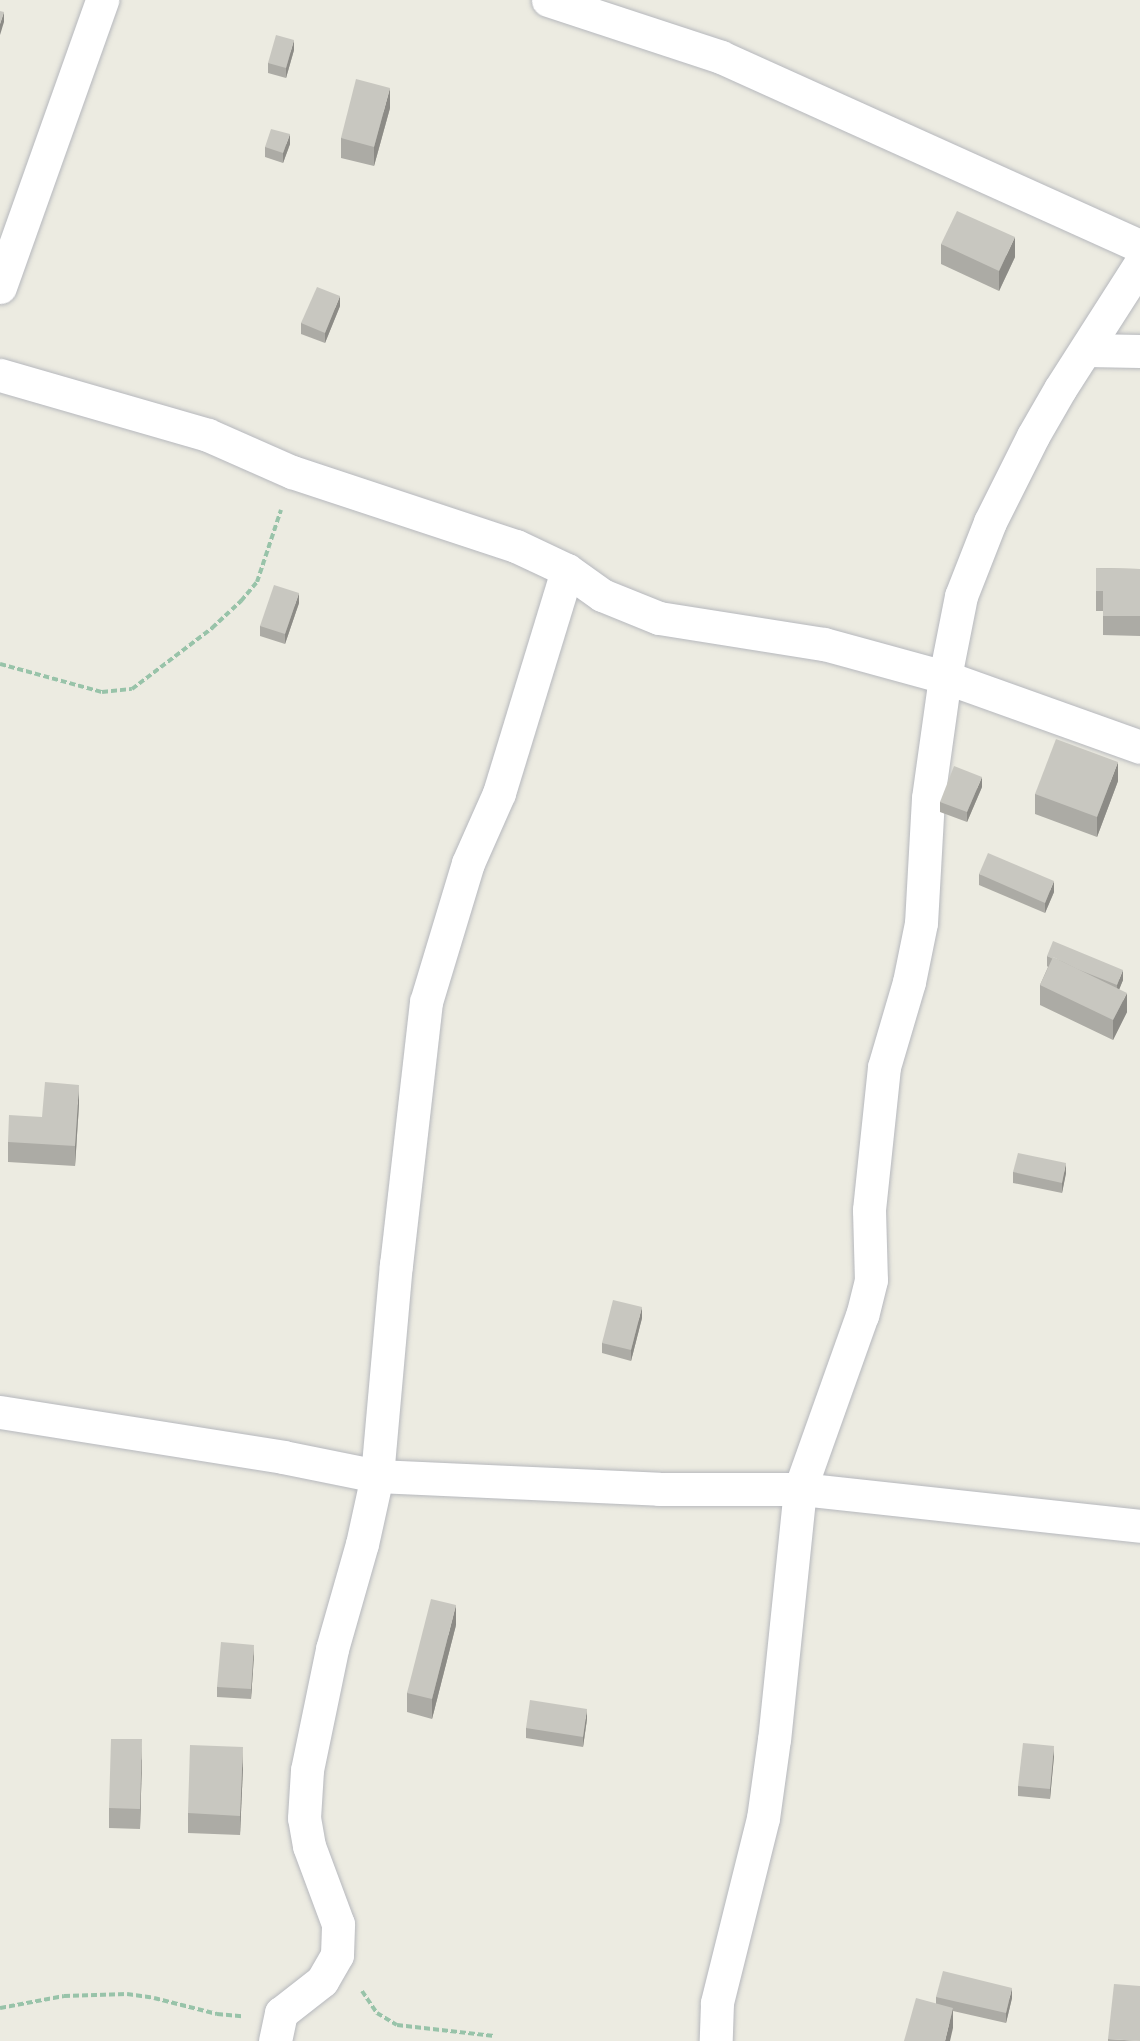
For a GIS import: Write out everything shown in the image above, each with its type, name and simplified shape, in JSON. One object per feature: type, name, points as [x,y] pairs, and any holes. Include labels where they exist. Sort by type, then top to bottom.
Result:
[{"type":"street","points":[[0,287],[102,0]]},
{"type":"street","points":[[548,0],[721,57],[1140,246]]},
{"type":"street","points":[[716,2041],[717,2003],[763,1818],[774,1739],[800,1489],[862,1315],[871,1280],[869,1210],[884,1068],[909,982],[921,923],[928,798],[945,677],[961,596],[990,522],[1033,436],[1059,389],[1087,350],[1140,264]]},
{"type":"street","points":[[1087,350],[1140,351]]},
{"type":"street","points":[[0,375],[207,435],[292,472],[516,546],[567,570],[602,595],[659,618],[824,644],[945,677],[1140,747]]},
{"type":"street","points":[[278,2027],[322,1981],[337,1955],[338,1923],[309,1846],[304,1818],[307,1770],[332,1649],[362,1544],[377,1476],[396,1264],[426,1002],[468,863],[502,783],[567,570]]},
{"type":"street","points":[[0,1412],[283,1457],[377,1476],[659,1489],[800,1489],[1140,1526]]},
{"type":"path","points":[[0,664],[102,692],[132,689],[212,628],[257,582],[269,552],[292,472]]},
{"type":"path","points":[[337,1939],[359,1988],[378,2013],[397,2025],[494,2036]]},
{"type":"path","points":[[0,2008],[64,1996],[127,1994],[154,1998],[217,2014],[248,2016],[278,2027]]},
{"type":"building","points":[[0,11],[4,12],[0,24]]},
{"type":"building","points":[[276,35],[294,40],[286,68],[268,63]]},
{"type":"building","points":[[356,79],[390,88],[374,147],[341,138]]},
{"type":"building","points":[[271,129],[290,134],[283,153],[265,147]]},
{"type":"building","points":[[957,211],[1015,237],[999,271],[941,244]]},
{"type":"building","points":[[317,287],[340,296],[325,333],[301,323]]},
{"type":"building","points":[[1096,568],[1140,569],[1140,616],[1103,616],[1103,591],[1096,591]]},
{"type":"building","points":[[274,585],[299,593],[285,634],[260,626]]},
{"type":"building","points":[[1056,739],[1118,762],[1097,817],[1035,794]]},
{"type":"building","points":[[954,766],[982,777],[967,812],[940,802]]},
{"type":"building","points":[[988,853],[1054,881],[1045,903],[979,874]]},
{"type":"building","points":[[1053,941],[1123,970],[1117,985],[1047,956]]},
{"type":"building","points":[[1053,957],[1127,993],[1113,1020],[1040,985]]},
{"type":"building","points":[[45,1082],[79,1085],[75,1146],[8,1142],[9,1115],[42,1117]]},
{"type":"building","points":[[1018,1153],[1066,1163],[1062,1183],[1013,1172]]},
{"type":"building","points":[[613,1300],[642,1307],[631,1350],[602,1343]]},
{"type":"building","points":[[431,1599],[456,1605],[432,1699],[407,1693]]},
{"type":"building","points":[[221,1642],[254,1645],[251,1689],[217,1687]]},
{"type":"building","points":[[530,1700],[587,1709],[583,1737],[526,1728]]},
{"type":"building","points":[[111,1739],[142,1739],[140,1809],[109,1808]]},
{"type":"building","points":[[1023,1743],[1054,1746],[1050,1789],[1018,1786]]},
{"type":"building","points":[[190,1745],[243,1747],[240,1816],[188,1813]]},
{"type":"building","points":[[943,1971],[1012,1988],[1006,2013],[936,1997]]},
{"type":"building","points":[[1114,1984],[1140,1986],[1140,2041],[1108,2039]]},
{"type":"building","points":[[916,1998],[953,2008],[945,2041],[904,2041]]}]
